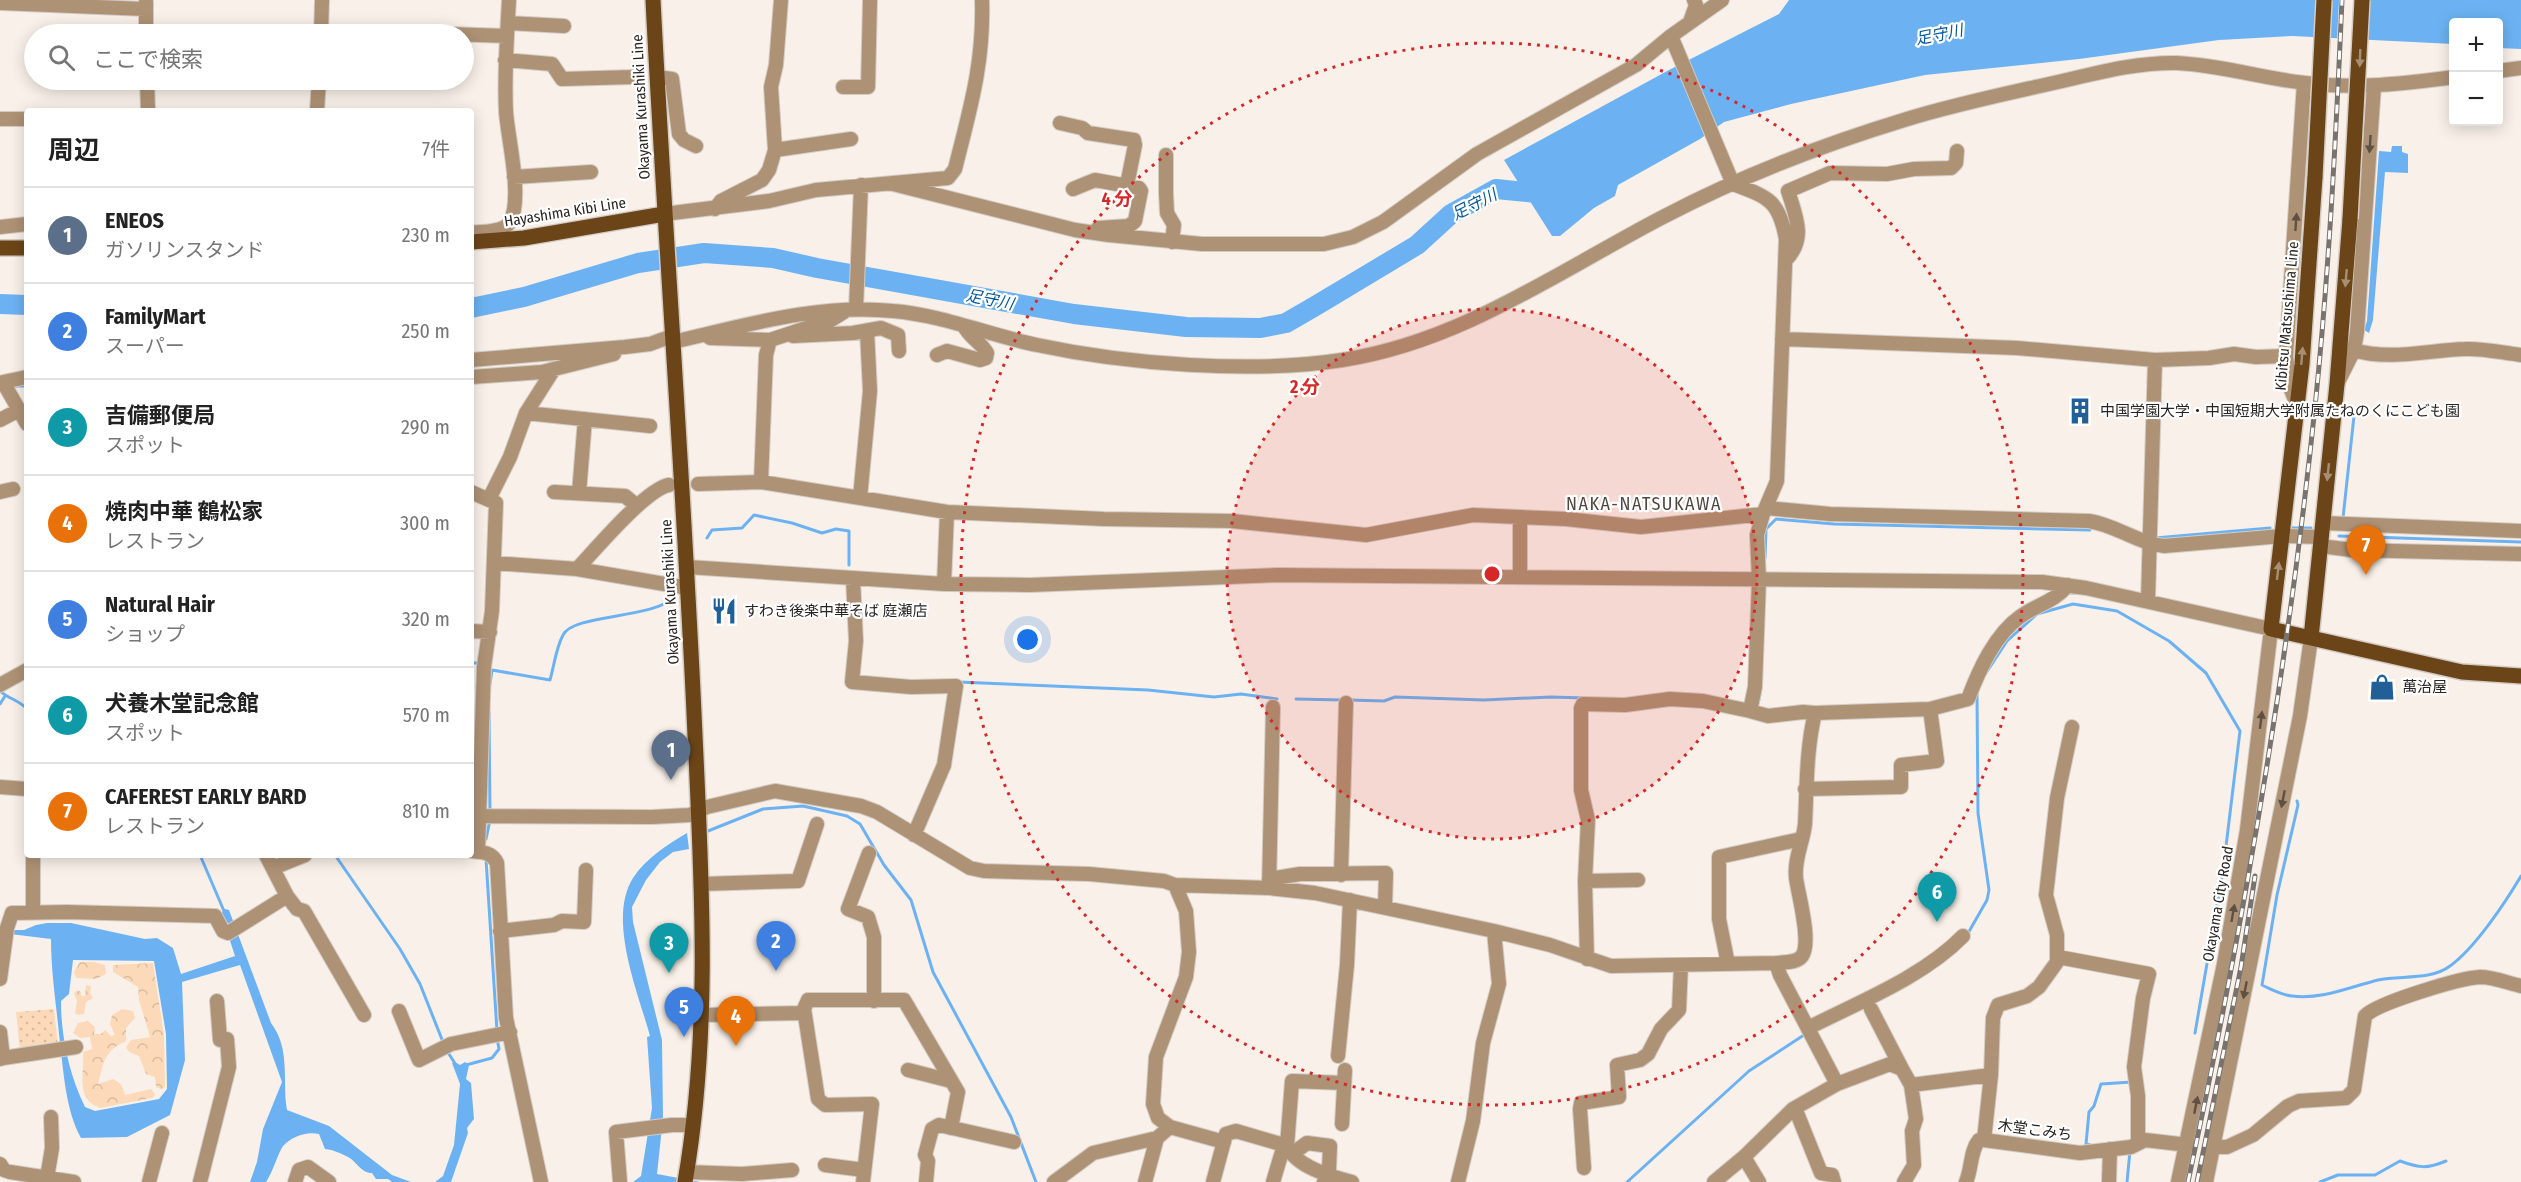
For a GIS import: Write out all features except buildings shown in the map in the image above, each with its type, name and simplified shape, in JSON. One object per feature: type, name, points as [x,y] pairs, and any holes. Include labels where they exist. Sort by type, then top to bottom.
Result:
[{"type":"main road","name":"Okayama Kurashiki Line","points":[[653,0],[664,219],[676,336],[700,844],[703,1016],[685,1177]]},
{"type":"main road","name":"Kibitsu Matsushima Line","points":[[2271,629],[2297,405],[2315,177],[2324,0]]},
{"type":"main road","points":[[2311,638],[2337,384],[2350,219],[2362,0]]},
{"type":"main road","name":"Hayashima Kibi Line","points":[[474,242],[524,238],[664,219]]},
{"type":"main road","points":[[0,248],[24,248]]},
{"type":"main road","points":[[2271,629],[2462,672],[2521,676]]},
{"type":"street","points":[[321,24],[322,0]]},
{"type":"street","points":[[474,233],[503,229],[509,224],[513,210],[514,177],[506,113],[505,60],[509,0]]},
{"type":"street","points":[[715,209],[721,201],[762,180],[769,170],[775,150],[771,87],[776,65],[781,0]]},
{"type":"street","points":[[843,87],[868,87],[870,0]]},
{"type":"street","points":[[664,219],[769,201],[816,190],[948,178],[955,169],[978,76],[983,34],[982,0]]},
{"type":"street","points":[[892,184],[1075,230],[1172,242],[1324,244],[1353,237],[1383,222],[1477,154],[1617,78],[1673,39],[1690,22],[1722,0]]},
{"type":"street","points":[[1690,22],[1697,2]]},
{"type":"street","points":[[0,3],[146,4],[146,24]]},
{"type":"street","points":[[474,31],[564,26]]},
{"type":"street","points":[[1673,39],[1732,182],[1765,198],[1777,207],[1783,221],[1786,239],[1777,481],[1757,534],[1759,580],[1755,687],[1751,708]]},
{"type":"street","points":[[505,60],[552,64],[562,80],[634,77]]},
{"type":"street","points":[[474,377],[554,369],[676,336],[854,308],[914,313],[1064,351],[1157,361],[1279,366],[1347,359],[1414,343],[1483,315],[1667,214],[1732,182],[1901,120],[1961,104],[2139,65],[2175,63],[2304,83],[2374,86],[2449,78]]},
{"type":"street","points":[[2503,70],[2521,68]]},
{"type":"street","points":[[657,77],[672,79],[679,134],[684,140],[696,146]]},
{"type":"street","points":[[2297,405],[2290,387],[2286,356],[2304,83]]},
{"type":"street","points":[[2337,384],[2354,350],[2361,296],[2374,86]]},
{"type":"street","points":[[147,90],[148,108]]},
{"type":"street","points":[[317,108],[318,90]]},
{"type":"street","points":[[0,119],[24,119]]},
{"type":"street","points":[[1060,123],[1082,128],[1088,133],[1134,140],[1127,185]]},
{"type":"street","points":[[775,150],[851,139]]},
{"type":"street","points":[[1785,261],[1795,251],[1798,239],[1798,222],[1788,191],[1830,173],[1887,174],[1914,169],[1951,168],[1956,163],[1957,151]]},
{"type":"street","points":[[1166,155],[1166,203],[1167,213],[1174,225],[1172,242]]},
{"type":"street","points":[[514,177],[591,172]]},
{"type":"street","points":[[1073,189],[1095,180],[1127,185],[1139,188],[1141,191],[1136,221],[1129,226],[1075,230]]},
{"type":"street","points":[[854,308],[861,187]]},
{"type":"street","points":[[0,226],[24,224]]},
{"type":"street","points":[[676,336],[770,340],[831,320],[854,308]]},
{"type":"street","points":[[937,356],[947,351],[980,360],[986,358],[985,349],[970,337],[964,327]]},
{"type":"street","points":[[785,336],[809,337],[881,328],[898,335],[899,351]]},
{"type":"street","points":[[860,498],[870,391],[867,331]]},
{"type":"street","points":[[1782,339],[2017,348],[2155,360],[2209,358],[2234,354],[2256,357],[2286,356]]},
{"type":"street","points":[[761,482],[766,355],[770,340]]},
{"type":"street","points":[[474,360],[650,344]]},
{"type":"street","points":[[2354,350],[2365,353],[2418,353],[2468,349],[2521,355]]},
{"type":"street","points":[[2148,600],[2155,360]]},
{"type":"street","points":[[489,499],[510,457],[526,413],[554,369]]},
{"type":"street","points":[[24,378],[2,382],[24,419]]},
{"type":"street","points":[[0,420],[19,410]]},
{"type":"street","points":[[526,413],[650,426]]},
{"type":"street","points":[[579,493],[585,419]]},
{"type":"street","points":[[698,484],[761,482],[947,512],[1104,519],[1232,521],[1366,535],[1473,515],[1641,526],[1764,511],[2089,521],[2103,523],[2148,544],[2163,546],[2322,535],[2342,524],[2521,531]]},
{"type":"street","points":[[577,569],[637,506],[661,486],[669,485]]},
{"type":"street","points":[[554,492],[625,496],[637,506]]},
{"type":"street","points":[[474,493],[496,503],[490,632],[484,667],[486,816],[474,851],[494,857],[497,863],[506,1018],[501,1034],[541,1182]]},
{"type":"street","points":[[945,584],[947,512]]},
{"type":"street","points":[[1520,518],[1520,577]]},
{"type":"street","points":[[2322,535],[2352,550],[2521,554]]},
{"type":"street","points":[[494,563],[577,569],[688,588]]},
{"type":"street","points":[[688,567],[945,584],[1030,585],[1277,575],[1994,581],[2068,585],[2148,600],[2271,629]]},
{"type":"street","points":[[853,579],[856,641],[852,682],[911,687],[956,686],[944,765],[914,835]]},
{"type":"street","points":[[1587,959],[1585,881],[1588,820],[1581,790],[1581,708],[1583,704],[1590,702],[1625,705],[1655,699],[1671,699],[1751,708],[1768,716],[1803,711],[1815,713],[1930,709],[1968,699],[1987,658],[2009,627],[2032,609],[2058,597],[2068,585]]},
{"type":"street","name":"Okayama City Road","points":[[2178,1182],[2188,1145],[2224,964],[2247,830],[2271,629]]},
{"type":"street","points":[[474,631],[490,632]]},
{"type":"street","points":[[2206,1182],[2300,716],[2311,638]]},
{"type":"street","points":[[0,685],[24,672]]},
{"type":"street","points":[[1341,875],[1346,703]]},
{"type":"street","points":[[1269,883],[1273,707]]},
{"type":"street","points":[[1805,789],[1901,787],[1901,765],[1937,761],[1930,709]]},
{"type":"street","points":[[486,816],[652,817],[690,815],[698,817],[717,804],[776,791],[861,806],[877,812],[970,868],[984,872],[1089,874],[1164,881],[1175,885],[1269,883],[1494,931],[1550,945],[1611,966],[1776,963],[1794,961],[1802,956],[1805,949],[1804,921],[1795,860],[1805,826],[1805,789],[1810,734],[1815,713]]},
{"type":"street","points":[[2072,727],[2057,798],[2046,895],[2056,935],[2058,957],[2149,975],[2143,998],[2134,1067],[2138,1096],[2132,1146]]},
{"type":"street","points":[[0,787],[24,789]]},
{"type":"street","points":[[701,884],[798,881],[817,824]]},
{"type":"street","points":[[1728,964],[1719,919],[1719,857],[1801,839]]},
{"type":"street","points":[[869,853],[849,909],[868,916],[874,937],[874,1000]]},
{"type":"street","points":[[33,858],[33,912]]},
{"type":"street","points":[[268,858],[287,897],[297,909],[304,911],[364,1015]]},
{"type":"street","points":[[273,868],[298,858]]},
{"type":"street","points":[[500,931],[554,925],[562,921],[584,922],[586,870]]},
{"type":"street","points":[[1269,883],[1300,874],[1386,873],[1385,907]]},
{"type":"street","points":[[1585,881],[1638,880]]},
{"type":"street","points":[[1175,885],[1186,912],[1189,952],[1186,977],[1156,1058],[1153,1104],[1158,1118],[1170,1127],[1224,1142]]},
{"type":"street","points":[[0,979],[1,955],[12,913],[215,916],[223,932],[233,931],[287,897]]},
{"type":"street","points":[[1338,1056],[1347,965],[1350,900]]},
{"type":"street","points":[[1458,1182],[1473,1121],[1483,1043],[1499,984],[1494,931]]},
{"type":"street","points":[[1809,1031],[1919,970],[1948,951],[1963,936]]},
{"type":"street","name":"木堂こみち","points":[[2058,957],[2053,969],[2039,987],[2027,996],[1998,1005],[1993,1018],[1991,1075],[1984,1140],[2080,1153],[2132,1146],[2145,1140],[2188,1145]]},
{"type":"street","points":[[1776,963],[1780,975],[1837,1084]]},
{"type":"street","points":[[1584,1168],[1581,1103],[1619,1097],[1617,1065],[1640,1060],[1648,1054],[1661,1029],[1679,1010],[1681,965]]},
{"type":"street","points":[[2214,1147],[2227,1147],[2253,1135],[2288,1106],[2299,1101],[2346,1098],[2351,1095],[2354,1090],[2365,1016],[2376,1008],[2448,984],[2480,977],[2521,986]]},
{"type":"street","points":[[825,1165],[863,1176],[872,1104],[825,1105],[818,1099],[804,1012],[808,1000],[904,1000],[958,1092],[951,1128]]},
{"type":"street","points":[[200,1182],[228,1067],[227,1039],[220,1040],[217,1001]]},
{"type":"street","points":[[1871,1009],[1911,1085],[1916,1119],[1912,1131],[1914,1165],[1904,1182]]},
{"type":"street","points":[[399,1011],[419,1060],[444,1047],[501,1034]]},
{"type":"street","points":[[703,1016],[804,1012]]},
{"type":"street","points":[[0,1032],[2,1058],[67,1049]]},
{"type":"street","points":[[1714,1182],[1795,1108],[1837,1084],[1890,1064],[1902,1069]]},
{"type":"street","points":[[908,1070],[951,1081]]},
{"type":"street","points":[[1911,1085],[1991,1075]]},
{"type":"street","points":[[1273,1182],[1288,1149],[1292,1081],[1344,1076],[1342,1124]]},
{"type":"street","points":[[1795,1108],[1821,1173],[1832,1175],[1834,1182]]},
{"type":"street","points":[[47,1178],[52,1148],[51,1117]]},
{"type":"street","points":[[620,1182],[616,1132],[692,1125]]},
{"type":"street","points":[[926,1182],[928,1161],[925,1155],[932,1129],[939,1125],[1014,1142]]},
{"type":"street","points":[[1054,1182],[1093,1153],[1157,1138],[1170,1127]]},
{"type":"street","points":[[1213,1182],[1226,1134],[1236,1131],[1288,1149],[1325,1178],[1352,1182]]},
{"type":"street","points":[[149,1182],[162,1133]]},
{"type":"street","points":[[1145,1182],[1157,1138]]},
{"type":"street","points":[[1966,1182],[1971,1170],[1974,1146],[1979,1140],[1984,1140]]},
{"type":"street","points":[[1288,1149],[1307,1143],[1330,1146],[1325,1178]]},
{"type":"street","points":[[2109,1182],[2110,1149]]},
{"type":"street","points":[[1744,1157],[1759,1182]]},
{"type":"street","points":[[0,1164],[10,1173],[74,1182]]},
{"type":"street","points":[[295,1182],[299,1170],[308,1167],[329,1182]]},
{"type":"street","points":[[685,1177],[776,1177],[792,1170]]},
{"type":"green space","points":[[80,962],[105,965],[106,974],[96,979],[76,978],[74,972]]},
{"type":"green space","points":[[153,963],[164,1035],[165,1087],[161,1089],[156,1087],[155,1077],[146,1074],[139,1056],[129,1052],[126,1047],[131,1040],[150,1037],[139,1000],[138,987],[113,972],[113,965]]},
{"type":"green space","points":[[86,985],[91,986],[90,993],[93,998],[86,1002],[84,1014],[78,1015],[75,1013],[77,1001],[74,994],[77,990],[81,992],[81,996],[85,996]]},
{"type":"green space","points":[[54,1009],[58,1047],[20,1052],[16,1012]]},
{"type":"green space","points":[[122,1009],[133,1011],[135,1018],[126,1028],[126,1041],[113,1049],[106,1058],[98,1084],[113,1079],[121,1084],[125,1095],[151,1089],[155,1094],[154,1097],[147,1099],[100,1108],[87,1098],[82,1084],[83,1052],[92,1049],[90,1037],[80,1038],[73,1033],[78,1023],[88,1021],[95,1027],[94,1034],[101,1034],[105,1030],[111,1036],[115,1035],[110,1024],[112,1015]]},
{"type":"water","points":[[1789,0],[2521,0],[2521,49],[2503,48],[2503,18],[2449,18],[2449,44],[2292,36],[2219,40],[2079,59],[1925,75],[1791,104],[1724,122],[1700,139],[1618,185],[1615,196],[1594,208],[1560,236],[1552,236],[1504,160],[1669,70],[1779,14]]},
{"type":"water","points":[[2392,146],[2402,146],[2402,152],[2408,154],[2408,173],[2385,172],[2373,320],[2369,333],[2364,330],[2367,321],[2379,151],[2391,152]]},
{"type":"water","points":[[687,833],[689,849],[673,852],[660,862],[646,880],[632,907],[633,922],[662,1040],[663,1118],[657,1174],[700,1182],[633,1182],[641,1176],[652,1108],[647,1037],[650,1036],[627,956],[623,914],[626,895],[633,878],[644,864]]},
{"type":"water","points":[[225,909],[229,910],[271,1023],[281,1043],[285,1065],[287,1110],[329,1126],[392,1175],[411,1182],[376,1179],[372,1173],[362,1169],[348,1157],[325,1149],[319,1134],[310,1133],[295,1137],[283,1146],[266,1182],[250,1182],[257,1162],[263,1129],[282,1082],[240,965],[182,982],[185,1060],[170,1115],[127,1137],[81,1138],[72,1116],[64,1080],[51,939],[10,934],[11,930],[24,930],[47,923],[71,923],[145,939],[157,938],[173,948],[181,974],[235,956],[221,913]],"holes":[[[73,960],[154,961],[166,1034],[167,1089],[159,1099],[95,1111],[85,1107],[70,1068],[61,1015],[61,1001],[69,994]]]},
{"type":"water","points":[[465,1062],[469,1065],[466,1079],[471,1083],[474,1119],[467,1128],[468,1133],[451,1182],[435,1182],[443,1176],[454,1145],[460,1084],[452,1063],[460,1065]]},
{"type":"pier","points":[[2339,0],[2354,0],[2352,42],[2337,41]]},
{"type":"waterway","name":"足守川","points":[[474,307],[524,297],[638,263],[704,253],[773,258],[1074,314],[1186,327],[1260,328],[1286,323],[1317,305],[1417,245],[1451,214],[1496,189],[1537,193],[1547,187]]},
{"type":"waterway","name":"足守川","points":[[0,304],[24,305]]},
{"type":"waterway","points":[[14,386],[24,386]]},
{"type":"waterway","points":[[2343,518],[2354,416]]},
{"type":"waterway","points":[[707,538],[712,530],[742,528],[754,515],[792,523],[822,533],[836,529],[849,531],[849,565]]},
{"type":"waterway","points":[[1765,558],[1766,529],[1776,519],[1834,524],[2090,530]]},
{"type":"waterway","points":[[2155,538],[2270,528]]},
{"type":"waterway","points":[[2291,528],[2311,528]]},
{"type":"waterway","points":[[2339,536],[2521,542]]},
{"type":"waterway","points":[[490,684],[492,670],[550,680],[561,640],[570,628],[581,623],[649,609],[675,597]]},
{"type":"waterway","points":[[1984,676],[2007,641],[2037,614],[2073,604],[2117,611],[2169,641],[2206,673],[2240,731],[2223,871],[2195,1033]]},
{"type":"waterway","points":[[474,663],[479,663]]},
{"type":"waterway","points":[[958,682],[1148,690],[1214,697],[1241,694],[1277,699]]},
{"type":"waterway","points":[[0,691],[24,706]]},
{"type":"waterway","points":[[1967,935],[1987,900],[1989,890],[1978,813],[1977,693]]},
{"type":"waterway","points":[[1757,708],[1760,694]]},
{"type":"waterway","points":[[0,704],[5,696]]},
{"type":"waterway","points":[[1350,700],[1384,701],[1395,697],[1484,700],[1585,698]]},
{"type":"waterway","points":[[1296,699],[1343,700]]},
{"type":"waterway","points":[[489,712],[490,813]]},
{"type":"waterway","points":[[2297,801],[2298,805],[2277,895],[2262,985],[2280,993],[2303,997],[2314,996],[2378,980],[2424,976],[2442,971],[2460,958],[2479,937],[2521,876]]},
{"type":"waterway","points":[[703,833],[763,809],[803,806],[847,816],[860,824],[884,865],[911,900],[933,972],[1011,1117],[1036,1182]]},
{"type":"waterway","points":[[486,839],[490,820]]},
{"type":"waterway","points":[[201,858],[224,911]]},
{"type":"waterway","points":[[337,858],[400,949],[420,984],[443,1042]]},
{"type":"waterway","points":[[486,859],[497,1031]]},
{"type":"waterway","points":[[1627,1182],[1749,1071],[1807,1033]]},
{"type":"waterway","points":[[466,1065],[492,1058],[499,1049],[497,1038]]},
{"type":"waterway","points":[[447,1051],[456,1065]]},
{"type":"waterway","points":[[2090,1145],[2086,1144],[2089,1112],[2094,1106],[2101,1084],[2132,1082]]},
{"type":"waterway","points":[[2127,1182],[2130,1151]]},
{"type":"waterway","points":[[2320,1182],[2338,1175],[2375,1175],[2400,1161],[2423,1167],[2446,1161]]},
{"type":"railway","points":[[2188,1182],[2245,893],[2292,602],[2315,407],[2324,306],[2335,153],[2342,0]]},
{"type":"railway","points":[[2197,1182],[2241,967],[2255,876]]},
{"type":"place","name":"中国学園大学・中国短期大学附属たねのくにこども園","points":[[2080,411]]},
{"type":"place","name":"CAFEREST EARLY BARD","points":[[2366,575]]},
{"type":"place","name":"すわき後楽中華そば 庭瀬店","points":[[724,611]]},
{"type":"place","name":"萬治屋","points":[[2382,687]]},
{"type":"place","name":"ENEOS","points":[[671,780]]},
{"type":"place","name":"犬養木堂記念館","points":[[1937,922]]},
{"type":"place","name":"FamilyMart","points":[[776,971]]},
{"type":"place","name":"吉備郵便局","points":[[669,973]]},
{"type":"place","name":"Natural Hair","points":[[684,1037]]},
{"type":"place","name":"焼肉中華 鶴松家","points":[[736,1046]]},
{"type":"district","name":"NAKA-NATSUKAWA","points":[[1644,504]]}]
